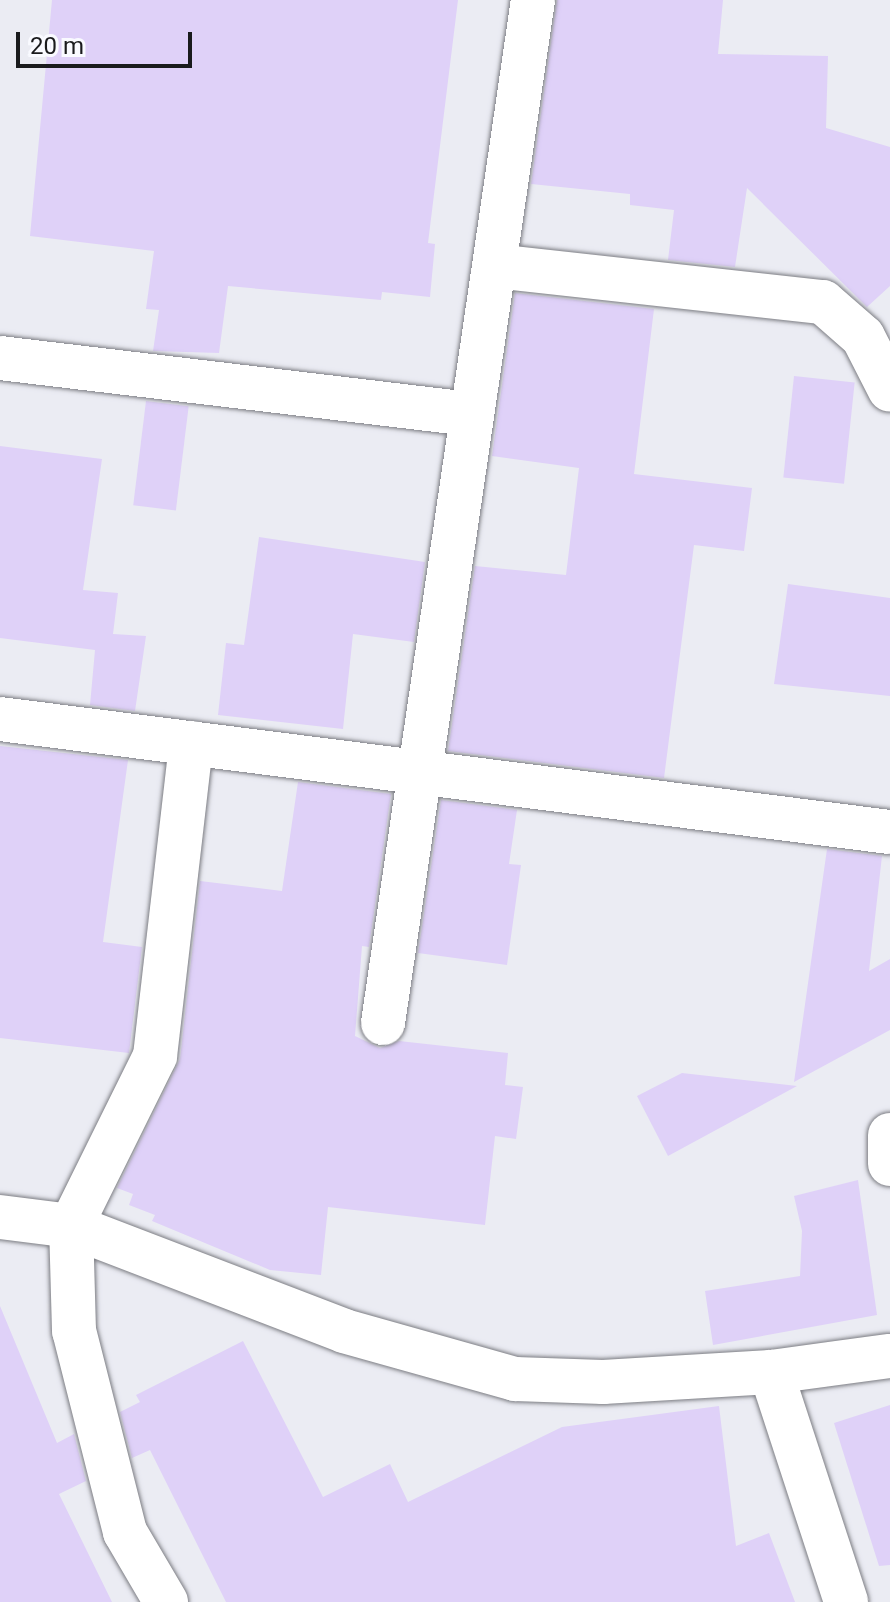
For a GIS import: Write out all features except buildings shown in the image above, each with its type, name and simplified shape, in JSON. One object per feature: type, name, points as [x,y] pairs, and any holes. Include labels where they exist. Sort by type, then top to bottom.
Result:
[{"type":"street","points":[[383,1023],[533,0]]},
{"type":"street","points":[[495,266],[823,302],[863,337],[890,390]]},
{"type":"street","points":[[0,358],[470,414]]},
{"type":"street","points":[[0,719],[890,832]]},
{"type":"street","points":[[166,1602],[125,1532],[78,1346],[71,1226],[155,1056],[191,743]]},
{"type":"street","points":[[890,1135],[890,1164]]},
{"type":"street","points":[[0,1217],[71,1226],[344,1331],[515,1379],[603,1382],[771,1372],[890,1356]]},
{"type":"street","points":[[771,1372],[846,1602]]}]
